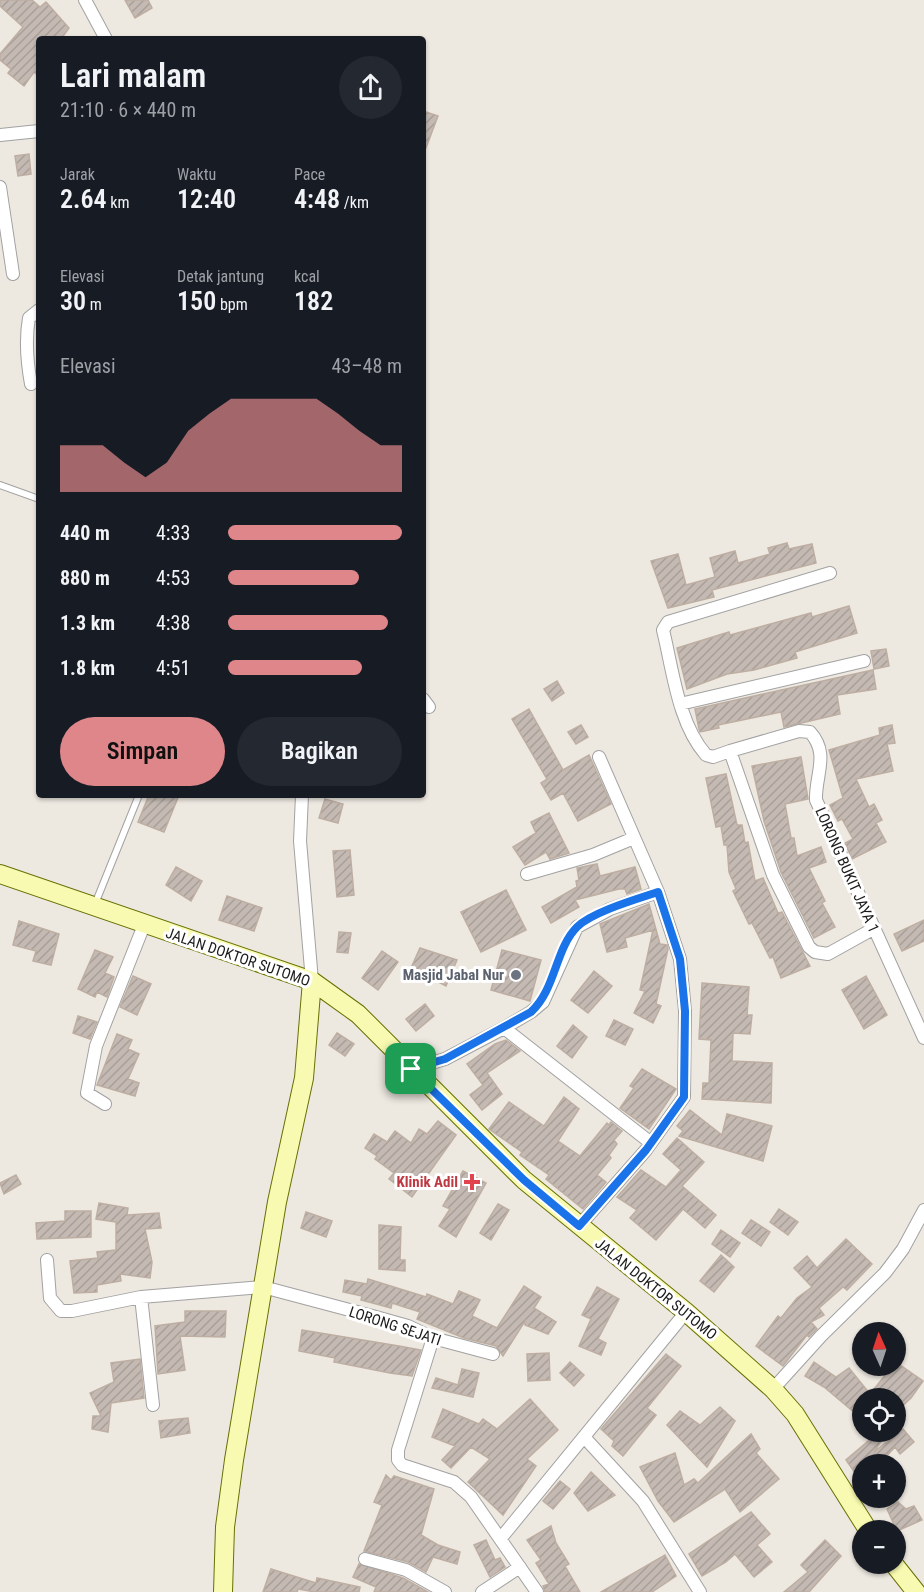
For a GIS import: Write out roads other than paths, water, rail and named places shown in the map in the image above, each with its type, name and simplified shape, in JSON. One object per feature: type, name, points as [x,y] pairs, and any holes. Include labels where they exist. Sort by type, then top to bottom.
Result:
[{"type":"street","points":[[85,0],[104,36]]},
{"type":"street","points":[[0,135],[36,131]]},
{"type":"street","points":[[0,188],[13,274]]},
{"type":"street","points":[[36,312],[29,318],[27,359],[36,384]]},
{"type":"street","points":[[830,573],[668,622],[663,630],[680,704],[700,748],[706,755],[713,757],[735,749],[773,875],[808,947],[815,952],[828,954],[873,929]]},
{"type":"street","points":[[680,704],[864,661]]},
{"type":"street","name":"LORONG BUKIT JAYA 1","points":[[735,749],[799,731],[810,732],[818,741],[821,770],[816,787],[816,800],[924,1038]]},
{"type":"street","points":[[579,1226],[651,1143],[684,1097],[685,1011],[680,959],[658,892],[599,757]]},
{"type":"street","points":[[223,1592],[225,1527],[277,1202],[304,1078],[312,981],[300,841],[302,798]]},
{"type":"street","points":[[527,874],[593,855],[634,838]]},
{"type":"street","name":"JALAN DOKTOR SUTOMO","points":[[0,874],[93,908],[312,981],[358,1014],[524,1180],[686,1312],[773,1389],[795,1414],[862,1520]]},
{"type":"street","points":[[411,1069],[445,1059],[531,1012],[543,1002],[577,927],[610,909],[658,892]]},
{"type":"street","points":[[105,1104],[87,1093],[96,1046],[144,925]]},
{"type":"street","points":[[504,1028],[651,1143]]},
{"type":"street","points":[[773,1389],[821,1336],[885,1273],[903,1250],[924,1210]]},
{"type":"street","name":"LORONG SEJATI","points":[[47,1260],[50,1298],[61,1311],[141,1297],[263,1287],[408,1326],[433,1338],[493,1354]]},
{"type":"street","points":[[141,1297],[153,1405]]},
{"type":"street","points":[[501,1538],[686,1312]]},
{"type":"street","points":[[433,1338],[398,1450],[398,1460],[402,1465],[454,1482],[471,1497],[537,1592]]},
{"type":"street","points":[[584,1437],[643,1501],[700,1592]]},
{"type":"street","points":[[365,1559],[406,1570],[445,1592]]},
{"type":"street","points":[[483,1592],[520,1568]]},
{"type":"street","points":[[902,1574],[916,1592]]},
{"type":"lane","points":[[0,485],[36,499]]},
{"type":"lane","points":[[93,908],[138,798]]},
{"type":"place","name":"Masjid Jabal Nur","points":[[516,975]]},
{"type":"place","name":"Klinik Adil","points":[[472,1182]]}]
